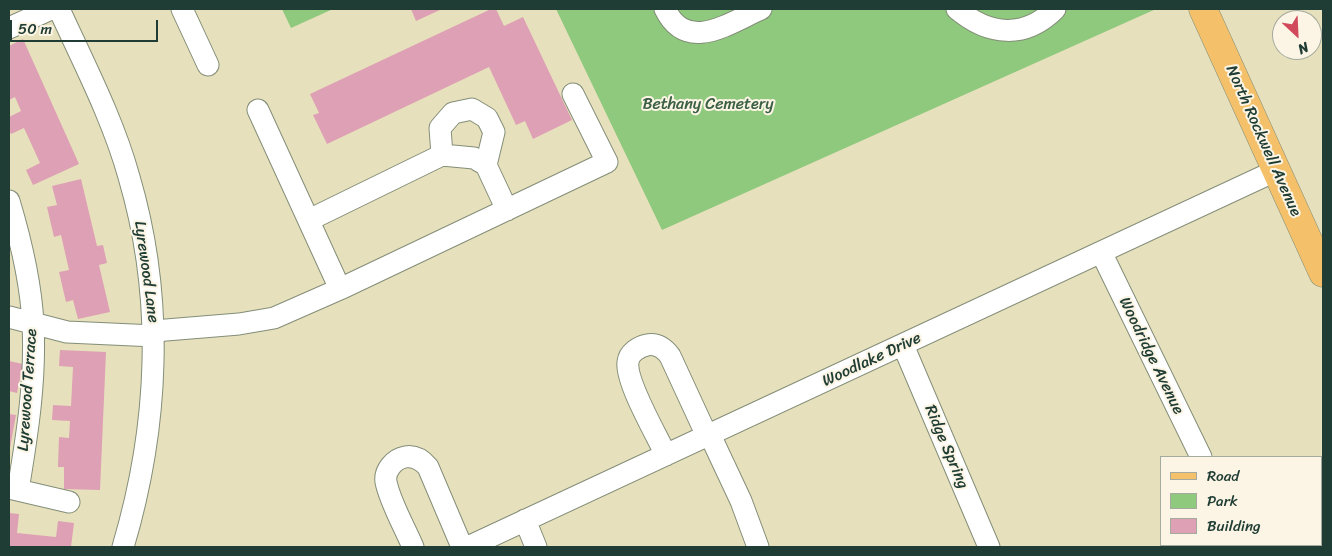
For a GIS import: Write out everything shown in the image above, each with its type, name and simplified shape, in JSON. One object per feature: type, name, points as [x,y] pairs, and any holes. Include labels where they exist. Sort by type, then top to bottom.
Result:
[{"type":"main road","name":"North Rockwell Avenue","points":[[1203,9],[1323,273]]},
{"type":"street","points":[[9,28],[51,9]]},
{"type":"street","name":"Lyrewood Lane","points":[[59,9],[106,114],[129,176],[146,248],[154,333],[154,385],[149,433],[138,495],[123,547]]},
{"type":"street","points":[[182,9],[208,65]]},
{"type":"street","points":[[665,9],[680,29],[693,34],[710,32],[761,9]]},
{"type":"street","points":[[957,9],[982,26],[1000,30],[1033,26],[1055,9]]},
{"type":"street","points":[[9,317],[67,332],[154,333],[239,324],[274,318],[340,289],[607,162],[573,94]]},
{"type":"street","points":[[442,155],[440,128],[453,113],[472,109],[487,118],[494,132],[486,165]]},
{"type":"street","points":[[258,110],[340,289]]},
{"type":"street","points":[[308,220],[442,155],[474,158],[486,165],[507,210]]},
{"type":"street","name":"Woodlake Drive","points":[[468,547],[1102,254],[1276,171]]},
{"type":"street","name":"Lyrewood Terrace","points":[[9,201],[24,256],[33,324],[29,425],[13,489]]},
{"type":"street","name":"Woodridge Avenue","points":[[1102,254],[1201,456]]},
{"type":"street","points":[[666,455],[629,377],[628,360],[632,352],[640,347],[657,346],[664,349],[670,356],[741,501],[758,547]]},
{"type":"street","name":"Ridge Spring","points":[[903,346],[989,547]]},
{"type":"street","points":[[413,547],[385,481],[389,468],[400,458],[407,456],[422,460],[428,467],[462,547]]},
{"type":"street","points":[[13,489],[69,502]]},
{"type":"street","points":[[525,520],[536,547]]},
{"type":"green space","points":[[282,9],[333,9],[291,28]]},
{"type":"green space","name":"Bethany Cemetery","points":[[556,9],[1156,9],[662,230]]},
{"type":"building","points":[[411,9],[442,9],[416,21]]},
{"type":"building","points":[[491,9],[496,9],[504,26],[523,17],[572,120],[533,139],[525,121],[516,125],[489,67],[327,144],[313,115],[319,113],[310,94]]},
{"type":"building","points":[[23,39],[79,164],[33,185],[26,170],[40,163],[24,128],[11,134],[9,130],[9,117],[21,111],[15,97],[9,100],[9,46]]},
{"type":"building","points":[[81,179],[97,246],[103,245],[107,263],[99,265],[110,312],[78,319],[73,300],[66,302],[59,272],[69,270],[61,235],[54,237],[47,207],[57,205],[52,186]]},
{"type":"building","points":[[60,350],[106,352],[100,490],[64,489],[64,467],[58,467],[59,437],[69,438],[70,421],[52,420],[53,405],[71,406],[73,367],[59,366]]},
{"type":"building","points":[[9,361],[23,364],[17,393],[9,391]]},
{"type":"building","points":[[9,414],[16,415],[10,448],[9,448]]},
{"type":"building","points":[[9,513],[19,514],[17,533],[56,537],[58,521],[74,523],[71,547],[9,547]]}]
